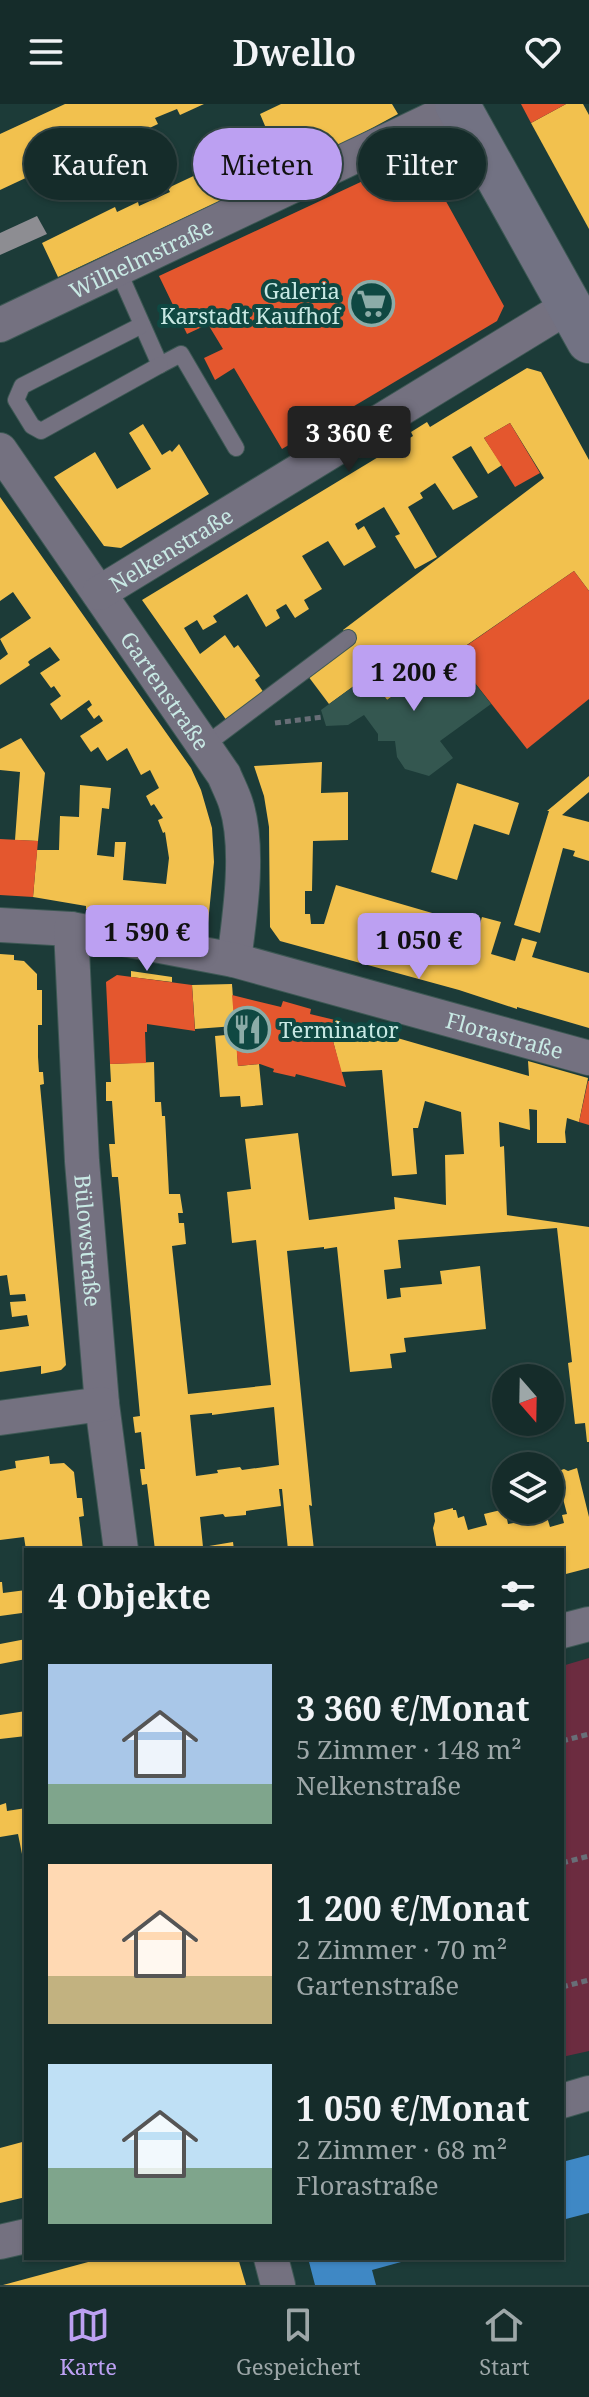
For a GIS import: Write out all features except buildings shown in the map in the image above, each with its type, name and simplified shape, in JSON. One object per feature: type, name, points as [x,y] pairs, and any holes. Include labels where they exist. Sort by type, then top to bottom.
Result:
[{"type":"main road","points":[[457,104],[579,323]]},
{"type":"street","name":"Wilhelmstraße","points":[[0,325],[435,118],[450,104]]},
{"type":"street","name":"Nelkenstraße","points":[[99,593],[579,323]]},
{"type":"street","name":"Gartenstraße","points":[[0,450],[224,775],[237,806],[242,838],[241,901],[234,960]]},
{"type":"street","name":"Florastraße","points":[[0,925],[71,929],[234,960],[589,1058]]},
{"type":"street","name":"Bülowstraße","points":[[71,929],[82,1161],[102,1404],[121,1548]]},
{"type":"street","points":[[0,1418],[102,1404]]},
{"type":"street","points":[[564,1630],[589,1624]]},
{"type":"street","points":[[564,2100],[589,2093]]},
{"type":"street","points":[[0,2242],[24,2236]]},
{"type":"street","points":[[272,2260],[278,2285]]},
{"type":"lane","points":[[118,270],[160,365]]},
{"type":"lane","points":[[142,325],[22,386],[16,400],[32,426],[41,431],[181,354],[236,448]]},
{"type":"lane","points":[[204,746],[348,638]]},
{"type":"path","points":[[270,724],[323,717]]},
{"type":"path","points":[[564,1740],[589,1734]]},
{"type":"path","points":[[564,1862],[589,1856]]},
{"type":"path","points":[[564,1986],[589,1980]]},
{"type":"shaded area","points":[[589,1658],[589,2051],[564,2057],[564,1665]]},
{"type":"place","name":"Galeria Karstadt Kaufhof","points":[[371,303]]},
{"type":"place","name":"Terminator","points":[[248,1029]]}]
